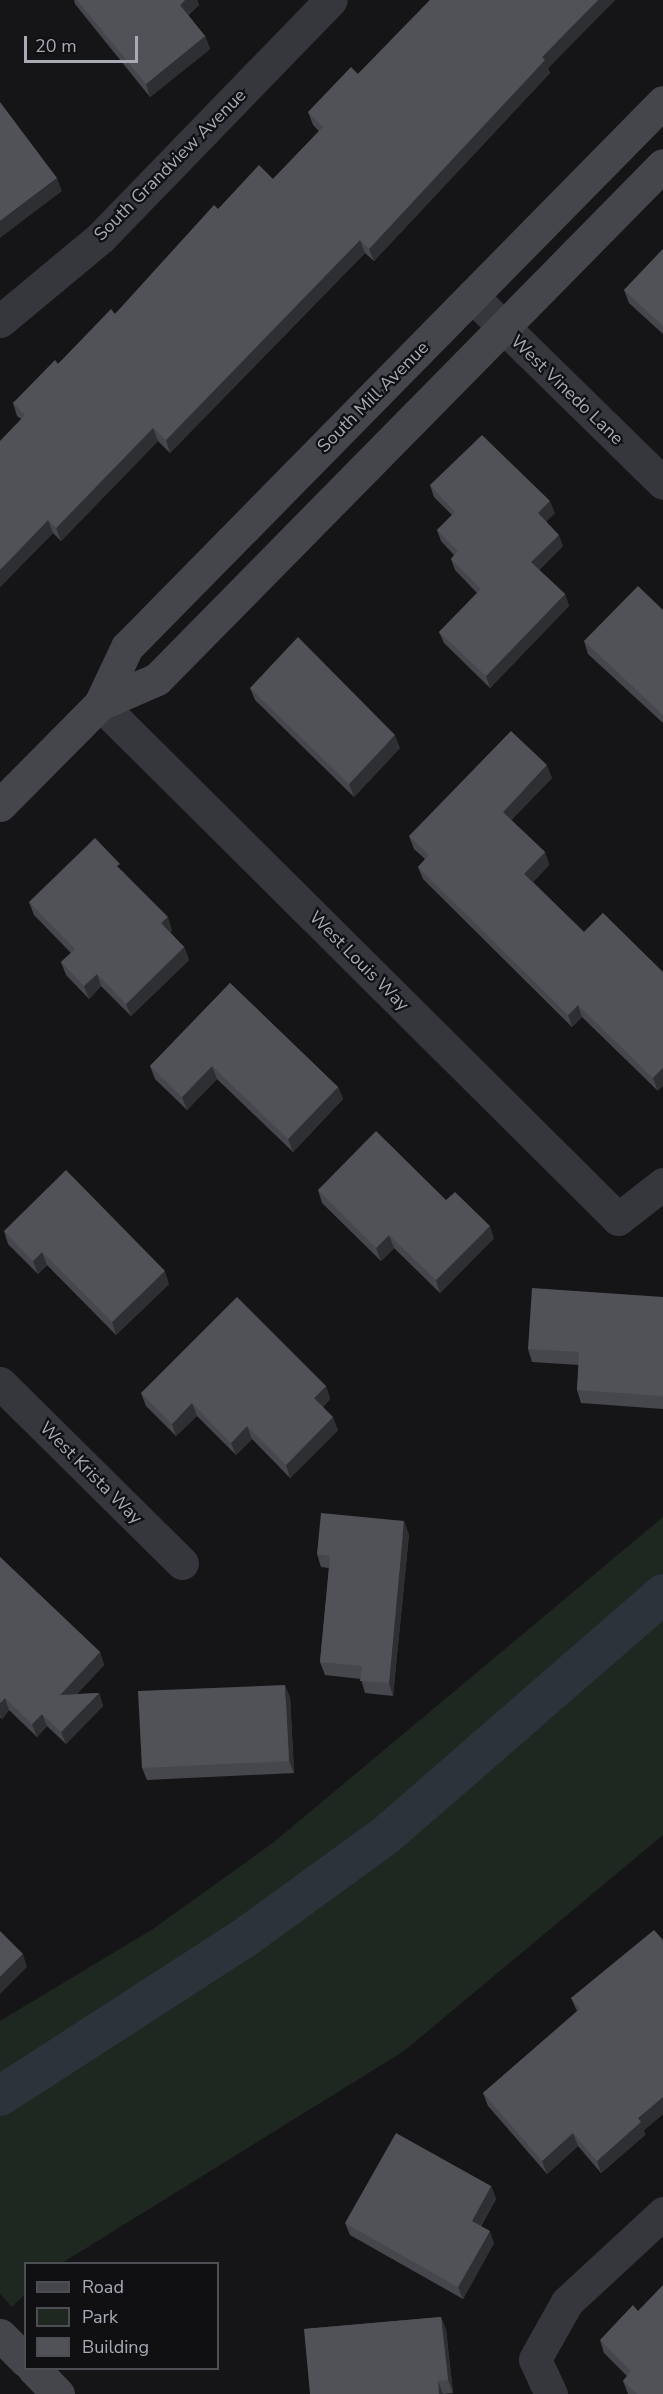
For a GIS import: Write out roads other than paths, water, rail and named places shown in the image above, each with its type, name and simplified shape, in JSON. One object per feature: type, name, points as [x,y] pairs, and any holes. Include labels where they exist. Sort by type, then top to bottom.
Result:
[{"type":"street","name":"South Grandview Avenue","points":[[0,321],[101,237],[331,0]]},
{"type":"street","name":"South Mill Avenue","points":[[0,805],[100,704],[127,647],[663,102]]},
{"type":"street","name":"South Mill Avenue","points":[[100,704],[157,679],[663,165]]},
{"type":"street","name":"West Vinedo Lane","points":[[472,296],[663,483]]},
{"type":"street","name":"West Louis Way","points":[[100,704],[618,1219],[663,1184]]},
{"type":"street","name":"West Krista Way","points":[[0,1383],[182,1563]]},
{"type":"street","points":[[551,2394],[535,2360],[567,2302],[663,2213]]},
{"type":"street","points":[[0,2335],[24,2359]]},
{"type":"street","points":[[35,2370],[58,2394]]},
{"type":"waterway","points":[[0,2096],[243,1939],[385,1836],[663,1594]]}]
